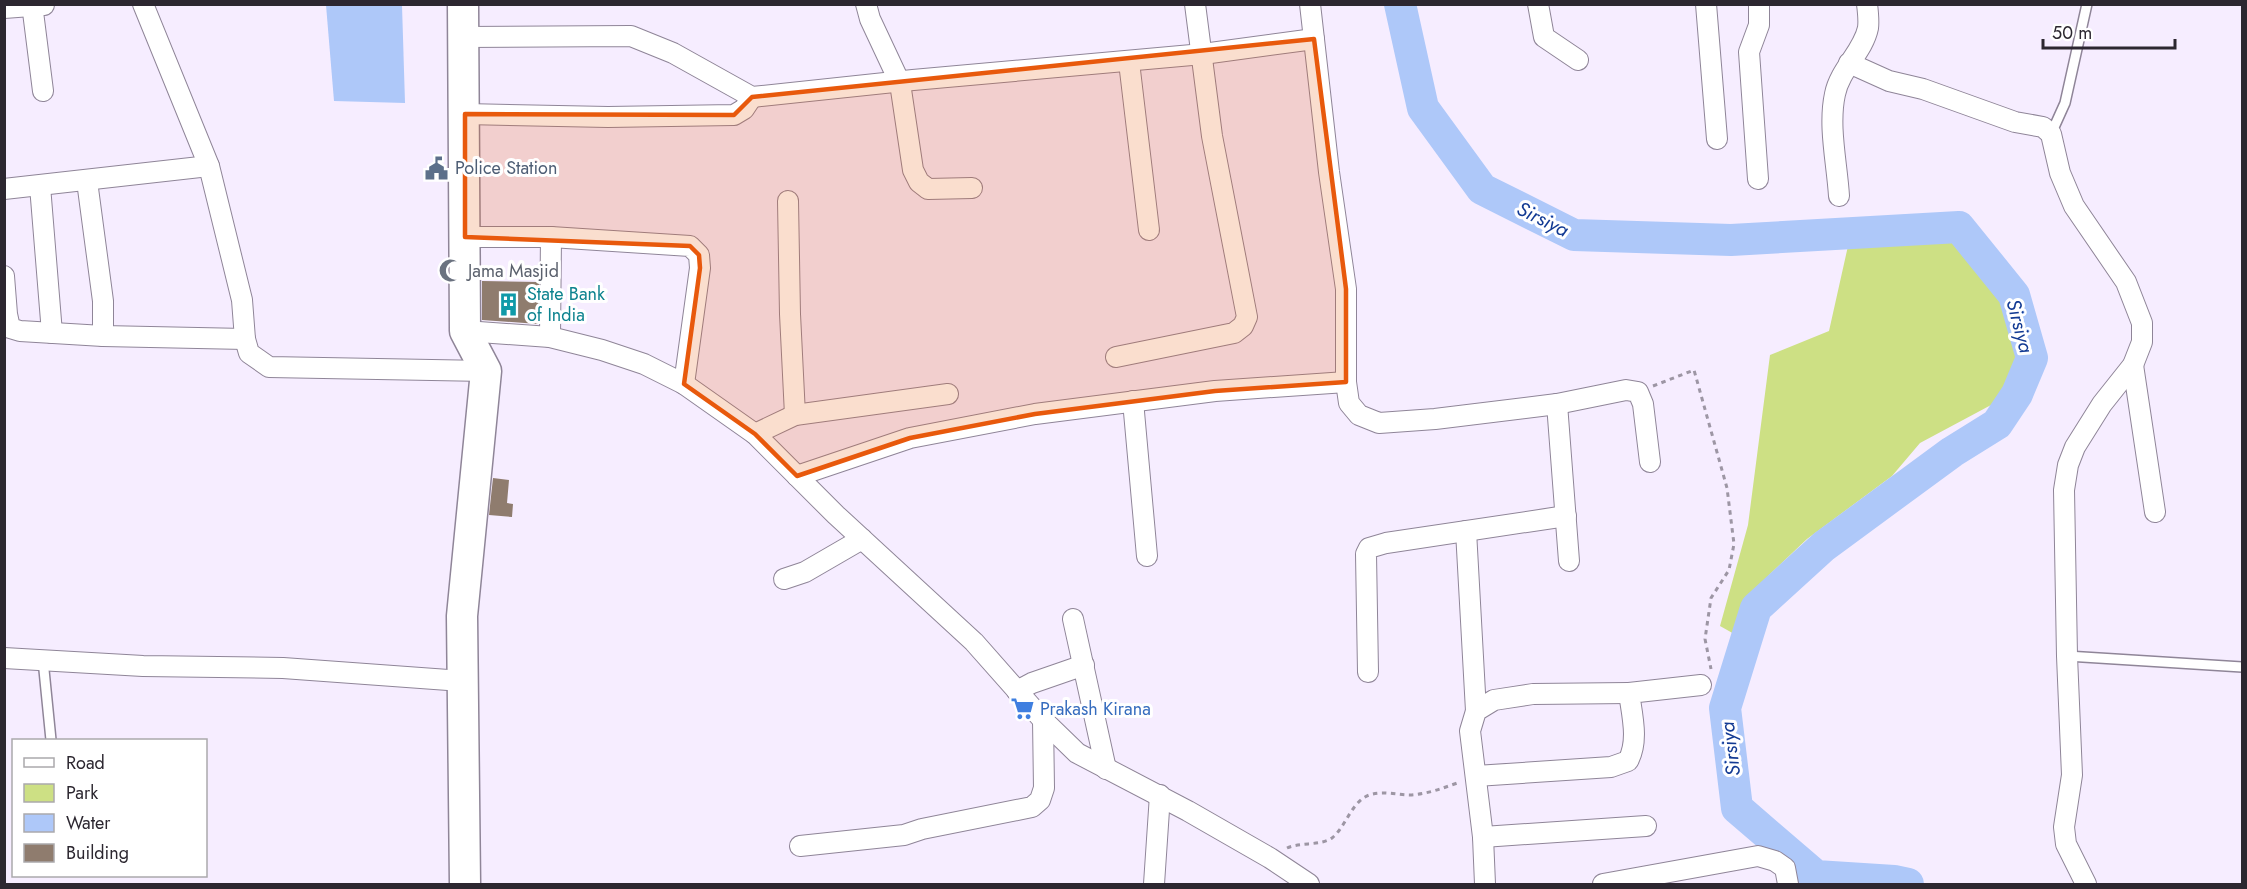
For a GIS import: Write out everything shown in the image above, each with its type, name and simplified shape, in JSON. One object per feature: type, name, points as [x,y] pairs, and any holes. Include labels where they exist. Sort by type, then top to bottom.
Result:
[{"type":"main road","points":[[463,4],[465,330],[486,370],[462,616],[465,885]]},
{"type":"street","points":[[143,4],[209,166],[242,300],[245,339],[249,353],[269,367],[486,370]]},
{"type":"street","points":[[866,4],[870,20],[900,83],[913,170],[919,182],[928,189],[972,188]]},
{"type":"street","points":[[1116,357],[1234,333],[1243,326],[1246,317],[1212,136],[1195,4]]},
{"type":"street","points":[[1310,4],[1329,172],[1347,289],[1346,382],[1349,403],[1359,415],[1379,423],[1435,419],[1557,404],[1626,390],[1638,392],[1642,404],[1650,462]]},
{"type":"street","points":[[1538,4],[1544,37],[1578,60]]},
{"type":"street","points":[[1706,4],[1716,140]]},
{"type":"street","points":[[1758,180],[1749,52],[1759,25],[1759,4]]},
{"type":"street","points":[[1839,196],[1832,119],[1835,93],[1868,28],[1867,4]]},
{"type":"street","points":[[4,8],[36,5],[43,91]]},
{"type":"street","points":[[462,36],[631,36],[673,53],[752,97],[1129,62],[1314,39]]},
{"type":"street","points":[[1129,62],[1149,230]]},
{"type":"street","points":[[1849,63],[1889,81],[1934,93],[2015,122],[2043,127],[2051,134],[2056,145],[2060,173],[2074,206],[2126,282],[2142,323],[2142,342],[2133,365],[2102,404],[2074,447],[2064,490],[2072,775],[2064,827],[2066,844],[2086,885]]},
{"type":"street","points":[[465,114],[608,117],[734,115],[744,109],[752,97]]},
{"type":"street","points":[[4,189],[209,166]]},
{"type":"street","points":[[87,181],[103,301],[103,336]]},
{"type":"street","points":[[40,186],[51,333]]},
{"type":"street","points":[[789,201],[790,314],[795,415]]},
{"type":"street","points":[[465,237],[551,237],[690,246],[695,249],[699,255],[700,268],[684,384]]},
{"type":"street","points":[[550,337],[551,237]]},
{"type":"street","points":[[5,286],[6,314],[10,328],[20,331],[103,336],[245,339]]},
{"type":"street","points":[[465,330],[550,337],[634,361],[684,384],[755,434],[862,539],[974,642],[1043,720],[1077,753],[1160,795],[1270,858],[1307,884]]},
{"type":"street","points":[[2133,365],[2155,512]]},
{"type":"street","points":[[797,476],[910,438],[1035,414],[1215,391],[1346,382]]},
{"type":"street","points":[[755,434],[795,415],[948,394]]},
{"type":"street","points":[[1133,402],[1147,556]]},
{"type":"street","points":[[1557,404],[1569,561]]},
{"type":"street","points":[[1368,672],[1366,554],[1369,548],[1386,543],[1566,516]]},
{"type":"street","points":[[1466,531],[1476,711],[1470,731],[1483,837],[1485,885]]},
{"type":"street","points":[[784,579],[804,572],[862,539]]},
{"type":"street","points":[[1073,619],[1106,769]]},
{"type":"street","points":[[4,658],[143,666],[283,668],[462,681]]},
{"type":"street","points":[[1017,691],[1032,683],[1084,665]]},
{"type":"street","points":[[1476,711],[1494,700],[1533,694],[1629,693],[1701,685]]},
{"type":"street","points":[[1476,776],[1611,767],[1628,761],[1633,752],[1635,740],[1629,693]]},
{"type":"street","points":[[800,846],[904,835],[922,829],[1032,807],[1040,800],[1044,788],[1043,720]]},
{"type":"street","points":[[1154,885],[1160,795]]},
{"type":"street","points":[[1483,837],[1646,826]]},
{"type":"street","points":[[1603,885],[1758,856],[1775,861],[1785,868],[1788,885]]},
{"type":"lane","points":[[2051,134],[2066,103],[2087,4]]},
{"type":"lane","points":[[2067,656],[2242,667]]},
{"type":"lane","points":[[43,660],[51,739]]},
{"type":"path","points":[[1638,392],[1694,370],[1726,488],[1734,544],[1729,570],[1711,598],[1705,639],[1711,672],[1701,685]]},
{"type":"path","points":[[1270,858],[1288,846],[1334,837],[1357,804],[1373,794],[1430,793],[1476,776]]},
{"type":"highlighted area","points":[[1314,39],[1346,289],[1346,382],[1215,391],[1035,414],[910,438],[797,476],[755,434],[684,384],[700,268],[699,255],[690,246],[465,237],[465,114],[734,115],[752,97]]},
{"type":"green space","points":[[1887,223],[1962,226],[1993,248],[2020,309],[2019,364],[2006,397],[1920,443],[1892,476],[1807,539],[1769,575],[1736,635],[1720,626],[1748,525],[1770,355],[1829,331],[1850,237]]},
{"type":"water","points":[[326,5],[402,5],[405,103],[334,101]]},
{"type":"building","name":"State Bank of India","points":[[482,281],[539,282],[538,324],[482,320]]},
{"type":"building","points":[[493,478],[509,480],[507,503],[513,504],[512,517],[489,515]]},
{"type":"waterway","name":"Sirsiya","points":[[1400,4],[1423,108],[1482,189],[1574,235],[1731,240],[1959,227],[2014,295],[2032,358],[2017,394],[1997,424],[1952,452],[1824,546],[1756,608],[1725,708],[1737,808],[1816,876],[1908,884]]},
{"type":"place","name":"Police Station","points":[[437,168]]},
{"type":"place","name":"Jama Masjid","points":[[450,271]]},
{"type":"place","name":"State Bank of India","points":[[509,304]]},
{"type":"place","name":"Prakash Kirana","points":[[1022,709]]}]
